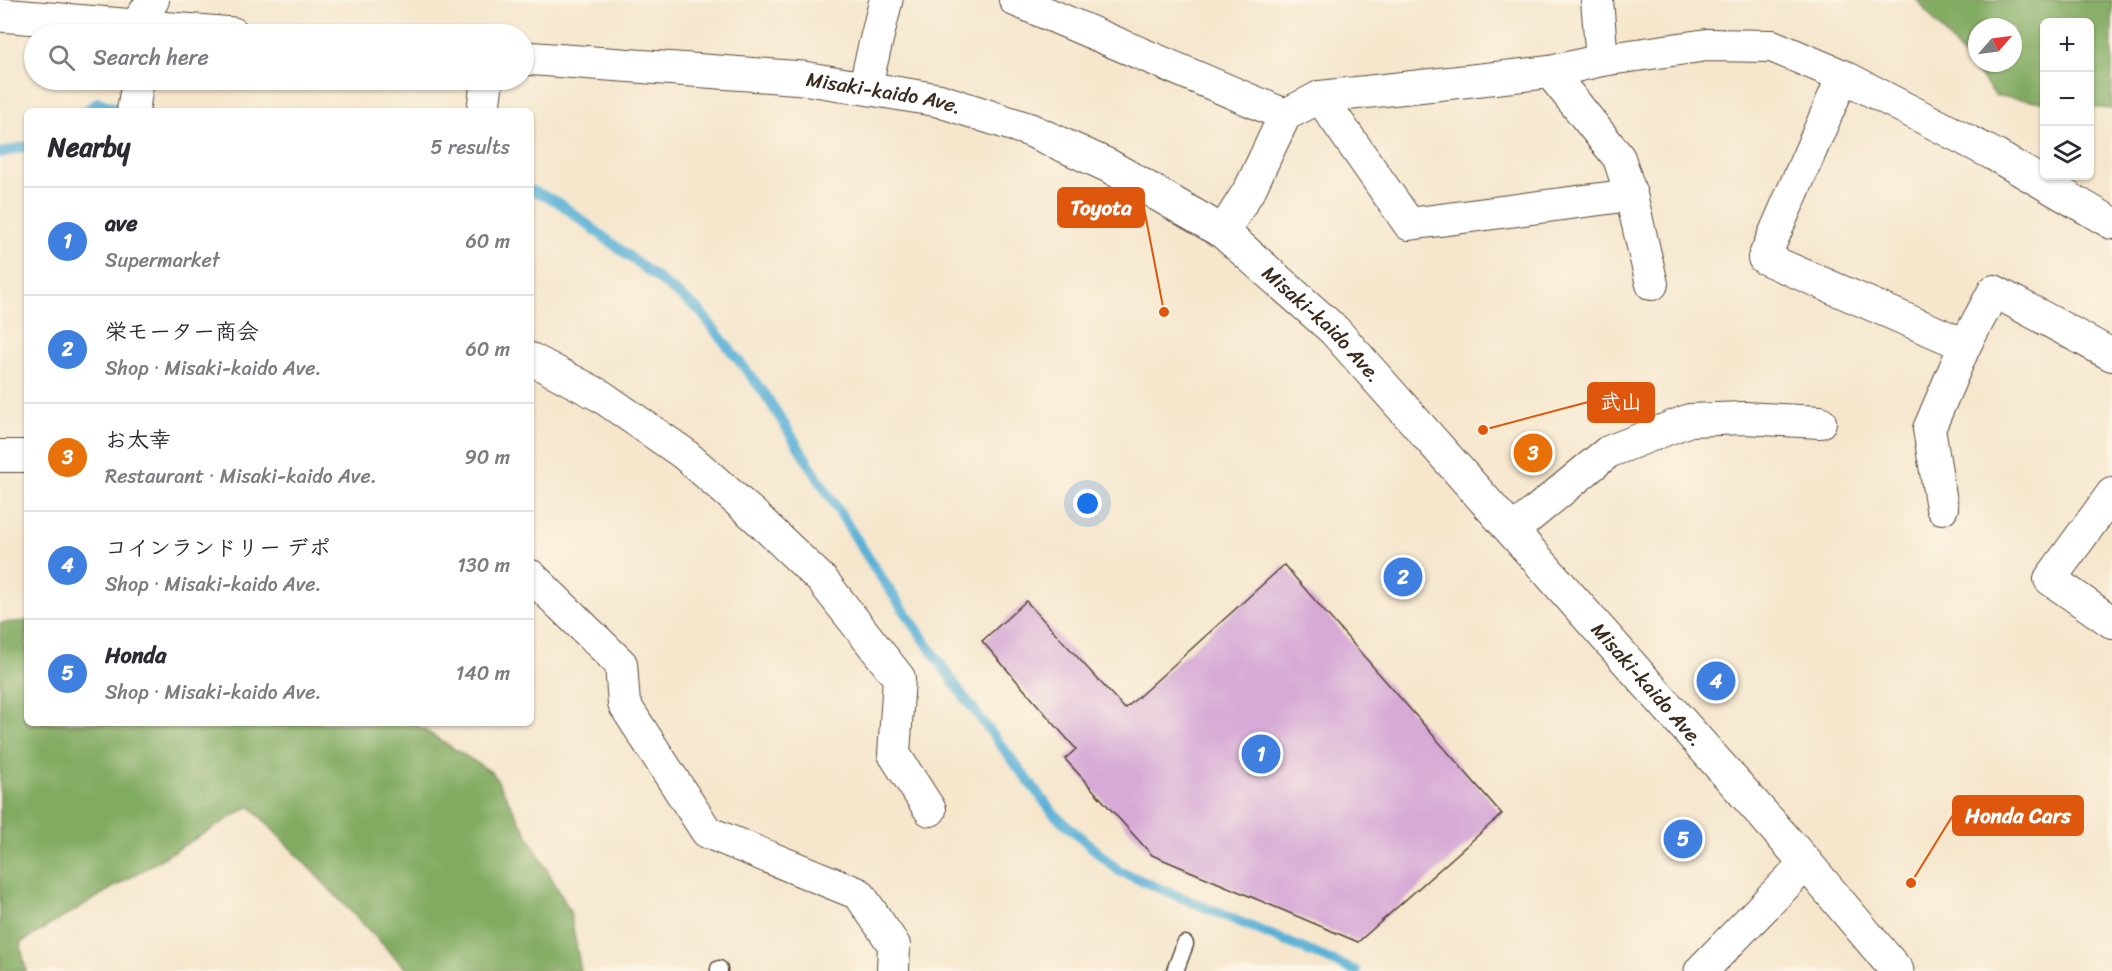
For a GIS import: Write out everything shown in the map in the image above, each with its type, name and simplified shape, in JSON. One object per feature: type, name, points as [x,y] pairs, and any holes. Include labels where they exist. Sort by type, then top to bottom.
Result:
[{"type":"main road","points":[[865,87],[886,0]]},
{"type":"main road","points":[[0,15],[145,22]]},
{"type":"main road","name":"Misaki-kaido Ave.","points":[[534,59],[803,78],[938,100],[1030,130],[1108,166],[1223,232],[1334,330],[1806,863],[1897,971]]},
{"type":"main road","points":[[1701,971],[1806,863]]},
{"type":"street","points":[[1015,0],[1285,115]]},
{"type":"street","points":[[1597,0],[1602,60]]},
{"type":"street","points":[[1223,232],[1251,187],[1285,115],[1320,97],[1550,72],[1602,60],[1707,45],[1772,46],[1843,76],[1993,154],[2112,224]]},
{"type":"street","points":[[1550,72],[1619,158],[1631,195],[1652,284]]},
{"type":"street","points":[[1843,76],[1764,258],[1965,345]]},
{"type":"street","points":[[133,108],[136,90]]},
{"type":"street","points":[[483,108],[486,90]]},
{"type":"street","points":[[1320,97],[1409,224],[1631,195]]},
{"type":"street","points":[[1942,508],[1929,429],[1965,345],[1994,291],[2112,355]]},
{"type":"street","points":[[534,360],[601,396],[683,453],[756,516],[822,580],[899,678],[894,754],[930,810]]},
{"type":"street","points":[[1512,531],[1608,452],[1690,420],[1744,418],[1820,422]]},
{"type":"street","points":[[0,456],[24,456]]},
{"type":"street","points":[[2112,494],[2050,579],[2112,622]]},
{"type":"street","points":[[534,579],[621,664],[624,704],[707,832],[859,894],[894,945],[893,971]]},
{"type":"lane","points":[[1175,971],[1185,944]]},
{"type":"green space","points":[[1917,0],[2112,0],[2112,109],[2094,107],[2094,18],[2040,18],[2040,102],[1996,96],[1976,72],[2022,72],[2022,18],[1968,18],[1968,62]]},
{"type":"green space","points":[[24,621],[24,726],[418,726],[493,773],[570,911],[581,971],[408,971],[250,806],[20,943],[26,971],[0,971],[0,623]]},
{"type":"building","points":[[1284,565],[1502,814],[1358,942],[1152,855],[1065,759],[1076,749],[982,641],[1026,601],[1125,709]]},
{"type":"waterway","points":[[89,108],[98,102],[116,108]]},
{"type":"waterway","points":[[0,153],[24,147]]},
{"type":"waterway","points":[[534,191],[558,202],[699,310],[765,394],[878,573],[961,693],[1053,813],[1119,871],[1356,971]]},
{"type":"place","name":"Toyota","points":[[1164,312]]},
{"type":"place","name":"武山","points":[[1483,430]]},
{"type":"place","name":"お太幸","points":[[1533,453]]},
{"type":"place","name":"栄モーター商会","points":[[1403,577]]},
{"type":"place","name":"コインランドリー デポ","points":[[1716,681]]},
{"type":"place","name":"ave","points":[[1261,754]]},
{"type":"place","name":"Honda","points":[[1683,839]]},
{"type":"place","name":"Honda Cars","points":[[1911,883]]}]
